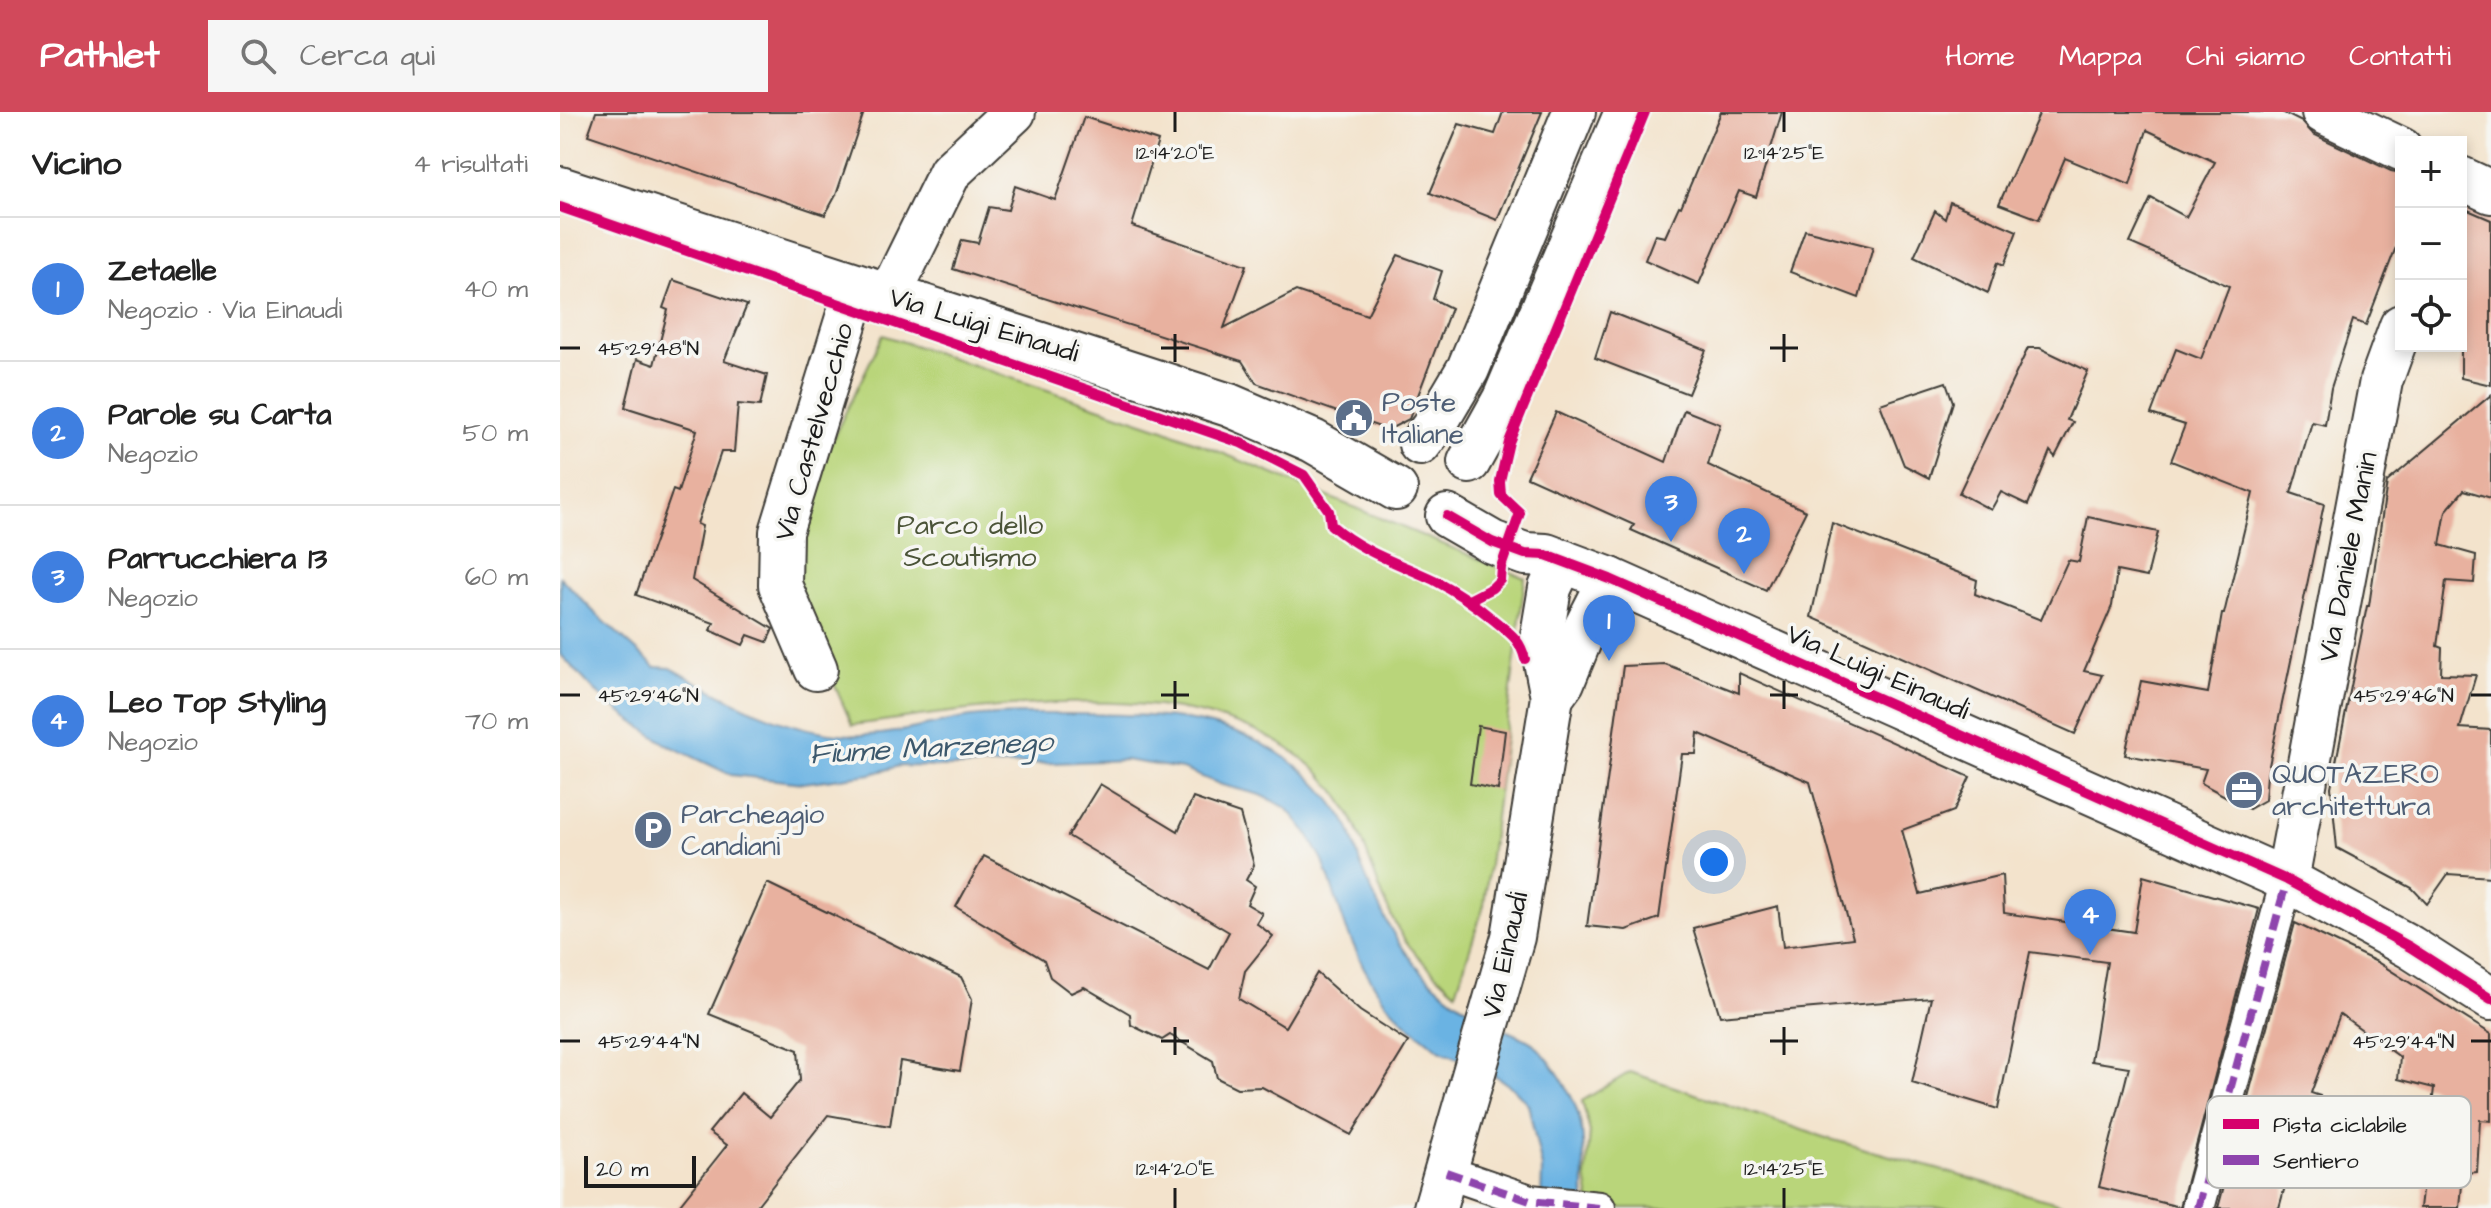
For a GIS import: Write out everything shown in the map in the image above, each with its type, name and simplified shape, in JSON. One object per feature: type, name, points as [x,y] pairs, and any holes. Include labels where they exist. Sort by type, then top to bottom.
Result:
[{"type":"street","name":"Via Castelvecchio","points":[[816,669],[780,585],[781,532],[873,290],[950,172],[1014,112]]},
{"type":"street","points":[[1420,444],[1468,369],[1574,112]]},
{"type":"street","points":[[1463,488],[1453,446],[1431,441],[1408,451],[1399,462],[1395,475],[1396,489],[1402,501],[1422,517],[1434,518],[1463,488],[1626,112]]},
{"type":"street","points":[[2323,112],[2395,146]]},
{"type":"street","points":[[2467,181],[2491,192]]},
{"type":"street","name":"Via Luigi Einaudi","points":[[560,188],[1229,405],[1313,441],[1396,489]]},
{"type":"street","name":"Via Daniele Manin","points":[[2228,1096],[2287,880],[2381,381],[2395,342]]},
{"type":"street","name":"Via Luigi Einaudi","points":[[1463,488],[1494,520],[1533,537],[1554,558],[1610,579],[2287,880],[2410,947],[2491,999]]},
{"type":"street","points":[[1552,697],[1541,641],[1554,558]]},
{"type":"street","points":[[1552,697],[1563,682],[1610,579]]},
{"type":"street","name":"Via Einaudi","points":[[1446,1172],[1513,937],[1552,697]]},
{"type":"street","points":[[1446,1172],[1530,1201],[1597,1208]]},
{"type":"street","name":"Via Daniele Manin","points":[[2198,1208],[2207,1175]]},
{"type":"green space","name":"Parco dello Scoutismo","points":[[883,335],[1164,429],[1525,578],[1484,905],[1456,992],[1423,961],[1394,922],[1363,842],[1332,787],[1288,748],[1234,722],[1172,708],[1106,703],[1039,704],[852,725],[790,583],[788,531]]},
{"type":"green space","points":[[1630,1072],[1823,1137],[2075,1208],[1591,1208],[1586,1177],[1590,1132],[1582,1101]]},
{"type":"water","name":"Fiume Marzenego","points":[[560,577],[655,667],[671,668],[757,712],[803,728],[866,735],[983,716],[1129,715],[1189,720],[1245,736],[1273,750],[1307,775],[1339,811],[1349,828],[1371,890],[1398,941],[1415,964],[1434,984],[1467,1008],[1532,1043],[1555,1070],[1567,1088],[1579,1117],[1584,1151],[1585,1208],[1541,1204],[1542,1168],[1528,1104],[1515,1090],[1486,1069],[1441,1051],[1385,1002],[1364,968],[1347,931],[1323,861],[1307,832],[1287,808],[1261,795],[1222,785],[1182,769],[1125,760],[957,767],[899,766],[871,774],[803,783],[731,775],[666,744],[625,716],[595,691],[560,654]]},
{"type":"building","points":[[596,112],[864,112],[836,195],[825,215],[588,135]]},
{"type":"building","points":[[1503,112],[1542,112],[1497,220],[1430,193],[1459,124],[1495,134]]},
{"type":"building","points":[[1721,112],[1782,112],[1756,197],[1739,191],[1699,284],[1645,260],[1655,235],[1665,237],[1681,207]]},
{"type":"building","points":[[2040,112],[2282,112],[2302,122],[2313,134],[2395,172],[2395,250],[2366,325],[2353,320],[2331,388],[2325,425],[2312,422],[2291,493],[2324,504],[2267,775],[2265,800],[2249,809],[2201,783],[2206,769],[2125,755],[2141,681],[2208,693],[2222,614],[2253,493],[2171,461],[2185,425],[2151,414],[2176,349],[2201,359],[2229,286],[2130,243],[2151,198],[2186,217],[2215,162],[2147,130],[2130,185],[2065,158],[2039,219],[1999,204]]},
{"type":"building","points":[[1084,117],[1158,141],[1132,226],[1247,265],[1224,328],[1296,291],[1367,315],[1398,255],[1442,271],[1433,299],[1451,308],[1409,419],[1388,430],[1256,383],[1242,361],[953,269],[962,240],[978,243],[989,207],[1008,210],[1015,186],[1055,200]]},
{"type":"building","points":[[1950,202],[2017,231],[2004,265],[1998,262],[1988,293],[1914,257],[1935,211],[1945,219]]},
{"type":"building","points":[[2467,210],[2491,220],[2491,385],[2461,378],[2461,352],[2467,352]]},
{"type":"building","points":[[1805,230],[1873,247],[1859,298],[1790,272]]},
{"type":"building","points":[[673,280],[747,305],[724,361],[767,375],[760,406],[738,404],[734,452],[721,452],[697,524],[702,526],[692,580],[773,629],[767,642],[748,635],[743,645],[710,630],[714,623],[636,595],[673,490],[678,492],[697,430],[625,407],[637,359],[654,365],[668,310],[663,308]]},
{"type":"building","points":[[1610,312],[1706,350],[1688,394],[1595,358]]},
{"type":"building","points":[[2028,348],[2040,348],[2088,371],[2067,420],[2073,422],[2055,457],[2050,451],[2028,505],[2001,492],[1991,510],[1959,493]]},
{"type":"building","points":[[1946,382],[1953,402],[1929,478],[1904,465],[1880,404]]},
{"type":"building","points":[[2491,395],[2491,498],[2464,490],[2446,511],[2440,545],[2476,555],[2474,583],[2446,581],[2437,646],[2442,648],[2441,674],[2476,675],[2460,728],[2491,730],[2491,877],[2448,874],[2427,904],[2412,888],[2337,848],[2331,787],[2369,606],[2387,482]]},
{"type":"building","points":[[1684,410],[1720,424],[1708,465],[1806,511],[1766,590],[1631,530],[1634,525],[1527,477],[1556,412],[1666,462]]},
{"type":"building","points":[[2088,517],[2158,532],[2147,577],[2117,571],[2112,606],[2084,671],[2102,675],[2075,734],[1811,617],[1832,523],[1977,580],[1975,594],[2041,620],[2068,560],[2079,562]]},
{"type":"building","points":[[1665,664],[1739,693],[1739,673],[1970,777],[1954,811],[1902,830],[1920,894],[2002,875],[2004,913],[2134,932],[2143,876],[2259,909],[2180,1207],[2099,1187],[2129,1067],[2091,1061],[2107,962],[2030,952],[1998,1109],[1912,1083],[1931,998],[1720,1016],[1693,928],[1778,906],[1783,947],[1853,938],[1810,782],[1698,733],[1696,754],[1682,754],[1659,918],[1626,930],[1587,926],[1623,666]]},
{"type":"building","points":[[1478,726],[1505,731],[1498,790],[1470,784]]},
{"type":"building","points":[[1100,784],[1178,831],[1193,798],[1240,814],[1254,865],[1246,880],[1255,886],[1247,904],[1262,913],[1256,923],[1273,936],[1245,971],[1239,999],[1285,1027],[1317,973],[1360,1011],[1408,1042],[1351,1135],[1262,1087],[1237,1088],[1217,1078],[1213,1061],[1170,1035],[1162,1040],[1131,1025],[1130,1014],[1084,987],[1071,993],[1050,977],[1044,960],[956,907],[984,856],[1209,970],[1229,932],[1068,836]]},
{"type":"building","points":[[767,883],[961,977],[972,999],[960,1071],[900,1061],[890,1126],[828,1115],[755,1208],[677,1208],[727,1145],[709,1132],[741,1093],[770,1117],[800,1080],[798,1050],[709,1014]]},
{"type":"building","points":[[2295,923],[2377,962],[2491,1034],[2491,1121],[2480,1120],[2477,1172],[2471,1172],[2471,1096],[2433,1096],[2434,1088],[2398,1079],[2400,1057],[2340,1014],[2311,1093],[2320,1096],[2248,1096]]},
{"type":"building","points":[[2223,1188],[2285,1188],[2279,1208],[2218,1208]]},
{"type":"building","points":[[2422,1188],[2462,1188],[2460,1208],[2420,1208]]},
{"type":"marked path","points":[[2228,1096],[2287,880]]},
{"type":"marked path","points":[[1446,1172],[1530,1201],[1599,1208]]},
{"type":"marked path","points":[[2198,1208],[2207,1175]]},
{"type":"cycle path","points":[[1469,600],[1500,580],[1501,567],[1520,513],[1501,495],[1500,481],[1509,442],[1645,112]]},
{"type":"cycle path","points":[[560,207],[1241,443],[1304,475],[1329,511],[1331,525],[1368,550],[1434,580],[1466,599],[1514,637],[1525,659]]},
{"type":"cycle path","points":[[1447,516],[1492,542],[1525,554],[1546,555],[1610,579],[2287,880],[2410,947],[2491,999]]},
{"type":"place","name":"Poste Italiane","points":[[1354,418]]},
{"type":"place","name":"Parrucchiera 13","points":[[1671,542]]},
{"type":"place","name":"Parole su Carta","points":[[1744,574]]},
{"type":"place","name":"Zetaelle","points":[[1609,661]]},
{"type":"place","name":"QUOTAZERO architettura","points":[[2244,790]]},
{"type":"place","name":"Parcheggio Candiani","points":[[653,830]]},
{"type":"place","name":"Leo Top Styling","points":[[2090,955]]}]
